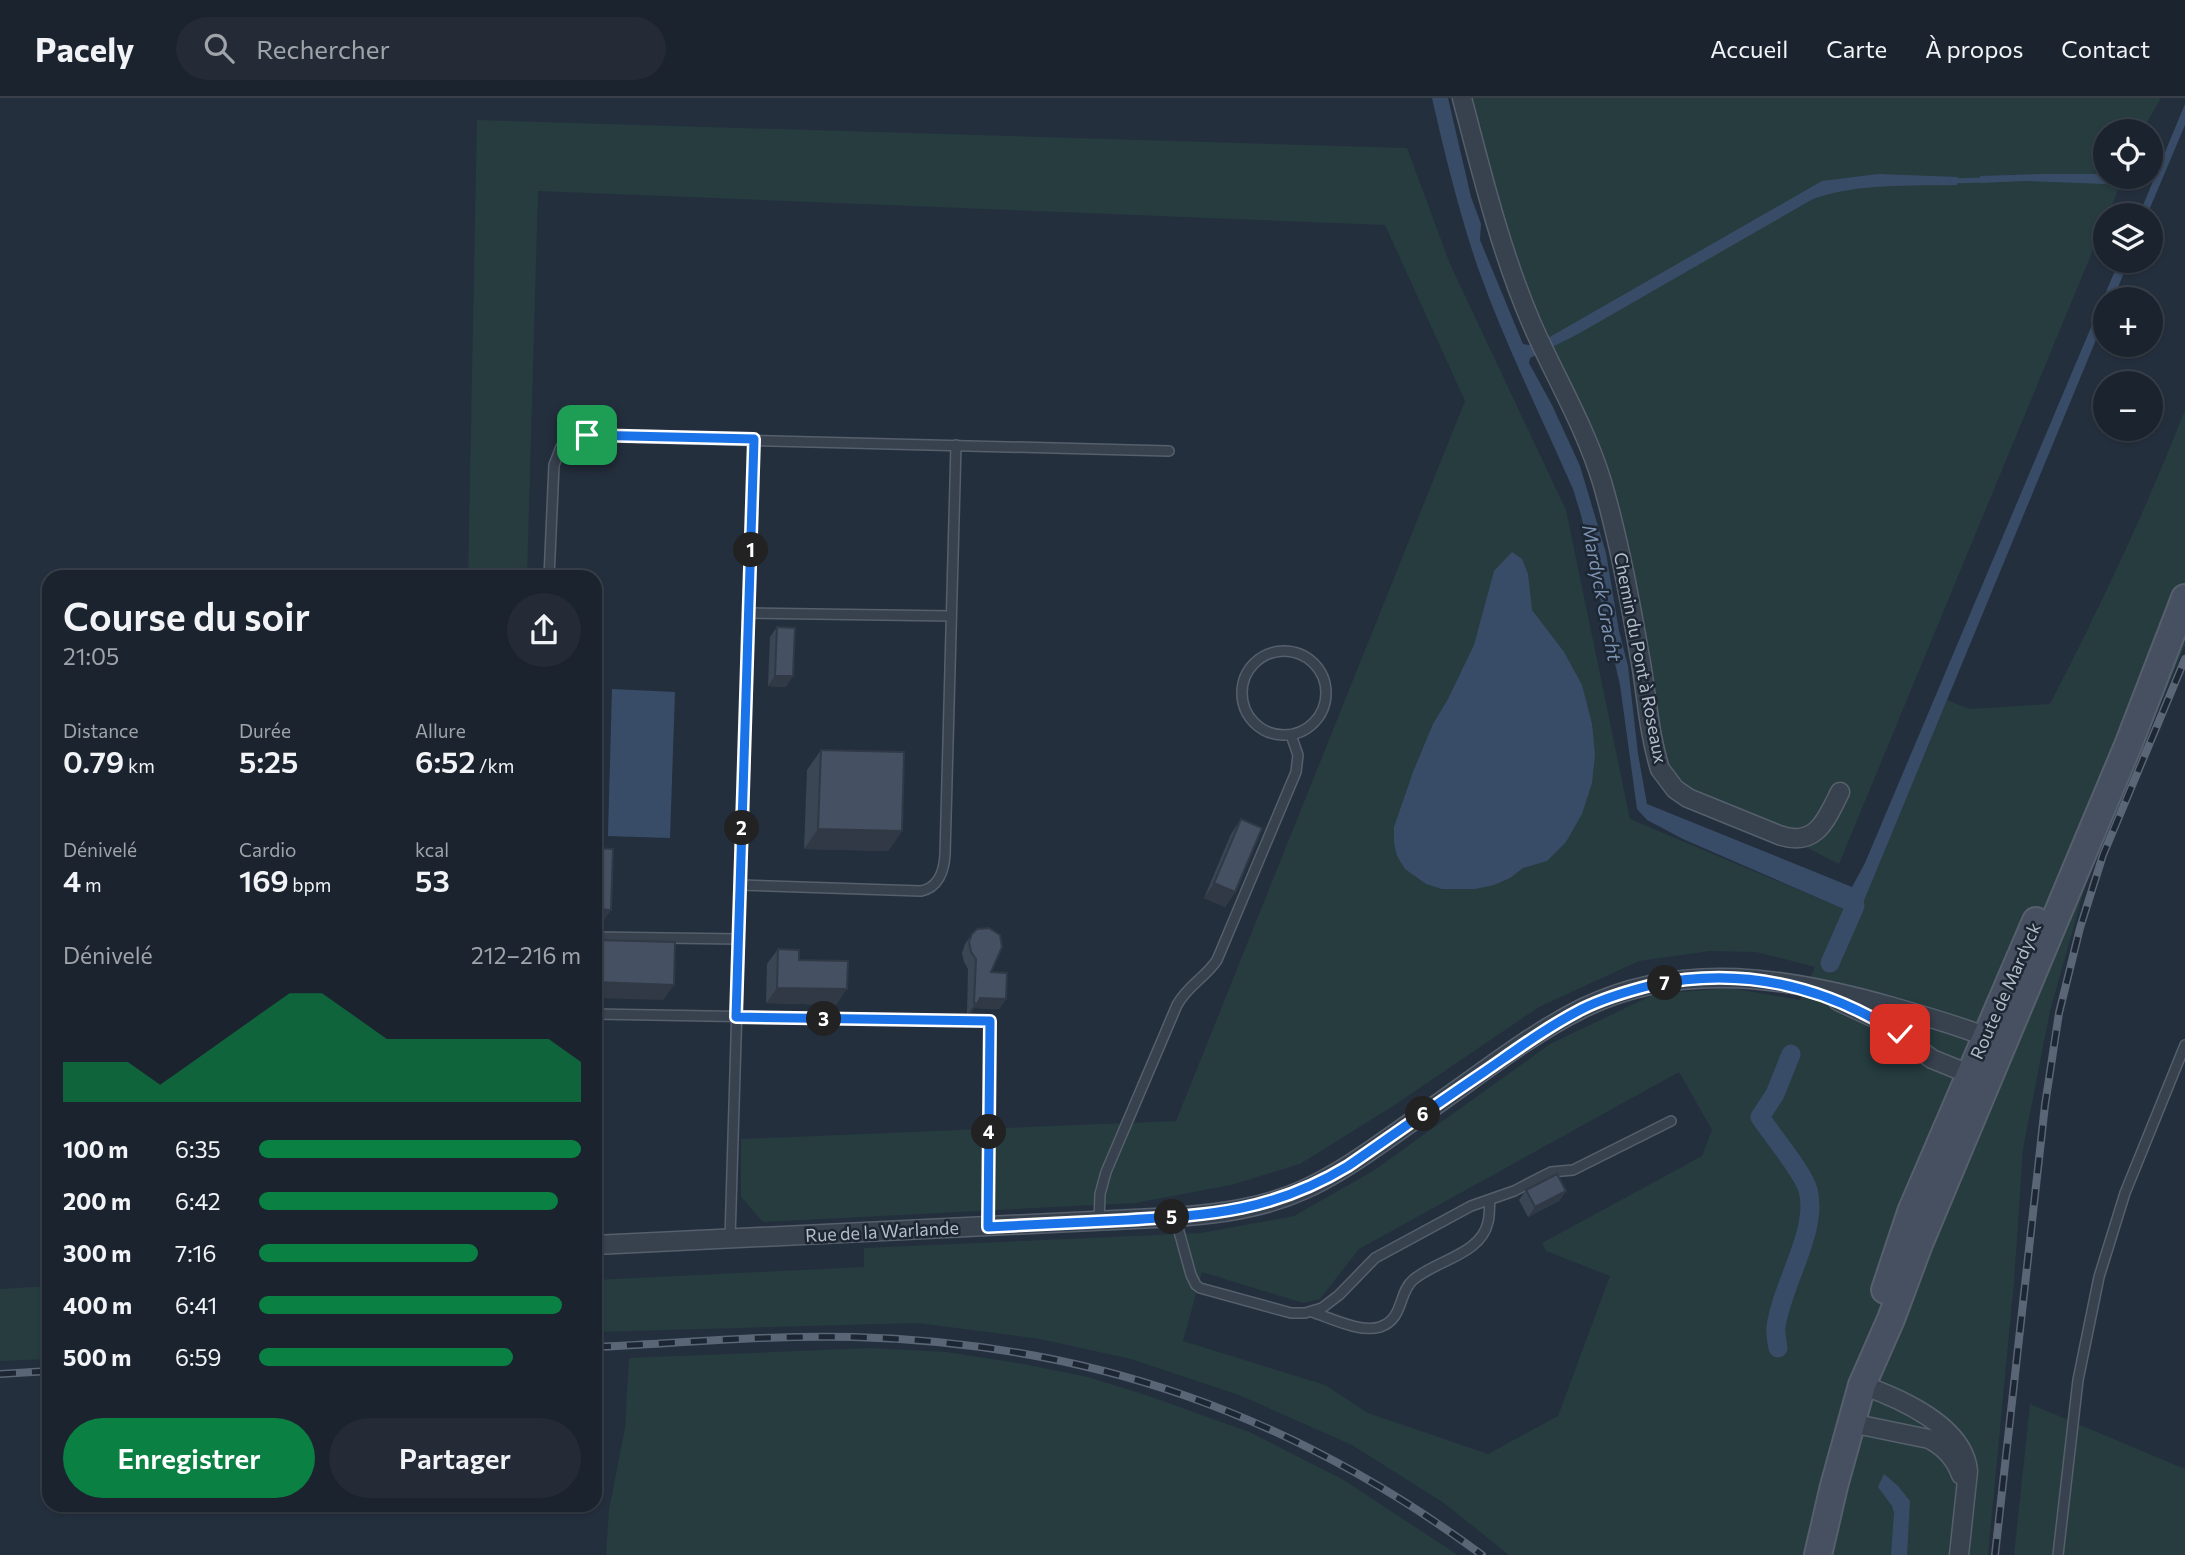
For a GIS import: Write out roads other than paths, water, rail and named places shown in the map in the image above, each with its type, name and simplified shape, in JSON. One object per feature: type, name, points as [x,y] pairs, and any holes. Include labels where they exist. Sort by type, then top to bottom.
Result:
[{"type":"main road","name":"Route de Mardyck","points":[[1818,1555],[1862,1385],[1872,1330],[1897,1249],[1994,1040],[2026,942],[2183,603]]},
{"type":"street","name":"Chemin du Pont à Roseaux","points":[[1462,98],[1507,259],[1537,336],[1585,438],[1610,509],[1628,590],[1657,759],[1664,776],[1675,789],[1688,798],[1794,839],[1808,836],[1818,829],[1827,818],[1840,792]]},
{"type":"street","name":"Rue de la Warlande","points":[[602,1245],[1099,1222],[1175,1217],[1246,1208],[1289,1196],[1317,1183],[1374,1148],[1528,1041],[1583,1009],[1648,986],[1707,977],[1739,977],[1849,995],[1958,1026],[1994,1040]]},
{"type":"street","name":"Rue de la Warlande","points":[[1778,982],[1856,1009],[1900,1034],[1932,1059],[1978,1078]]},
{"type":"street","points":[[1862,1385],[1909,1404],[1952,1437],[1961,1448],[1968,1465],[1959,1555]]},
{"type":"street","points":[[1852,1423],[1923,1437],[1941,1446],[1951,1455],[1958,1467],[1965,1499]]},
{"type":"lane","points":[[549,570],[552,475],[556,456],[566,441],[587,435],[1169,451]]},
{"type":"lane","points":[[730,1239],[754,439]]},
{"type":"lane","points":[[740,885],[921,891],[927,890],[937,881],[946,855],[956,445]]},
{"type":"lane","points":[[750,613],[951,616]]},
{"type":"lane","points":[[1277,651],[1297,653],[1310,659],[1320,670],[1325,682],[1326,696],[1320,716],[1310,727],[1291,735],[1278,735],[1258,727],[1245,711],[1241,697],[1245,676],[1252,664],[1277,651]]},
{"type":"lane","points":[[1099,1222],[1100,1194],[1106,1172],[1174,1011],[1186,991],[1217,960],[1296,772],[1298,755],[1291,735]]},
{"type":"lane","points":[[602,937],[738,939]]},
{"type":"lane","points":[[602,1014],[990,1021],[988,1227]]},
{"type":"lane","points":[[2058,1555],[2078,1380],[2099,1277],[2125,1192],[2185,1045]]},
{"type":"lane","points":[[1175,1217],[1191,1275],[1200,1288],[1291,1313],[1311,1312],[1322,1308],[1339,1295],[1364,1267],[1380,1255],[1471,1206],[1514,1191],[1551,1172],[1573,1170],[1671,1121]]},
{"type":"lane","points":[[1311,1312],[1362,1328],[1386,1324],[1395,1317],[1412,1281],[1475,1245],[1488,1224],[1490,1200]]},
{"type":"water","points":[[1432,98],[1448,98],[1471,197],[1481,224],[1480,240],[1523,344],[1529,345],[1548,338],[1822,181],[1878,174],[1958,177],[1957,185],[1866,188],[1813,199],[1578,334],[1530,358],[1529,363],[1580,466],[1606,553],[1619,631],[1628,666],[1647,804],[1852,887],[1865,863],[2093,323],[2093,347],[1851,932],[1838,928],[1846,910],[1683,839],[1647,820],[1637,809],[1620,685],[1581,515],[1573,489],[1511,352],[1478,268]]},
{"type":"water","points":[[2185,104],[2185,125],[2163,177],[2163,157]]},
{"type":"water","points":[[2093,174],[2093,184],[2025,181],[1980,183],[1980,176]]},
{"type":"water","points":[[2150,189],[2158,189],[2152,203],[2144,203]]},
{"type":"water","points":[[2114,273],[2124,273],[2118,287],[2108,287]]},
{"type":"water","points":[[1512,552],[1522,559],[1528,574],[1532,610],[1564,652],[1582,685],[1592,724],[1595,755],[1592,783],[1582,814],[1566,842],[1547,861],[1523,868],[1494,885],[1475,889],[1442,889],[1426,884],[1405,869],[1397,856],[1394,827],[1433,724],[1474,645],[1494,571]]},
{"type":"water","points":[[612,689],[675,692],[670,838],[608,836]]},
{"type":"water","points":[[1884,1474],[1910,1501],[1907,1555],[1891,1555],[1894,1513],[1878,1487]]},
{"type":"waterway","points":[[1950,181],[1986,180]]},
{"type":"waterway","name":"Mardyck Gracht","points":[[1830,963],[1855,906]]},
{"type":"waterway","name":"Mardyck Gracht","points":[[1778,1348],[1776,1330],[1779,1311],[1804,1240],[1810,1206],[1808,1190],[1800,1173],[1760,1117],[1775,1094],[1791,1054]]},
{"type":"railway","points":[[1995,1555],[2045,1105],[2059,1013],[2080,928],[2103,855],[2185,659]]},
{"type":"railway","points":[[602,1347],[757,1338],[854,1337],[941,1342],[1025,1354],[1107,1372],[1186,1396],[1262,1426],[1337,1463],[1410,1506],[1482,1555]]},
{"type":"railway","points":[[0,1374],[42,1371]]}]
